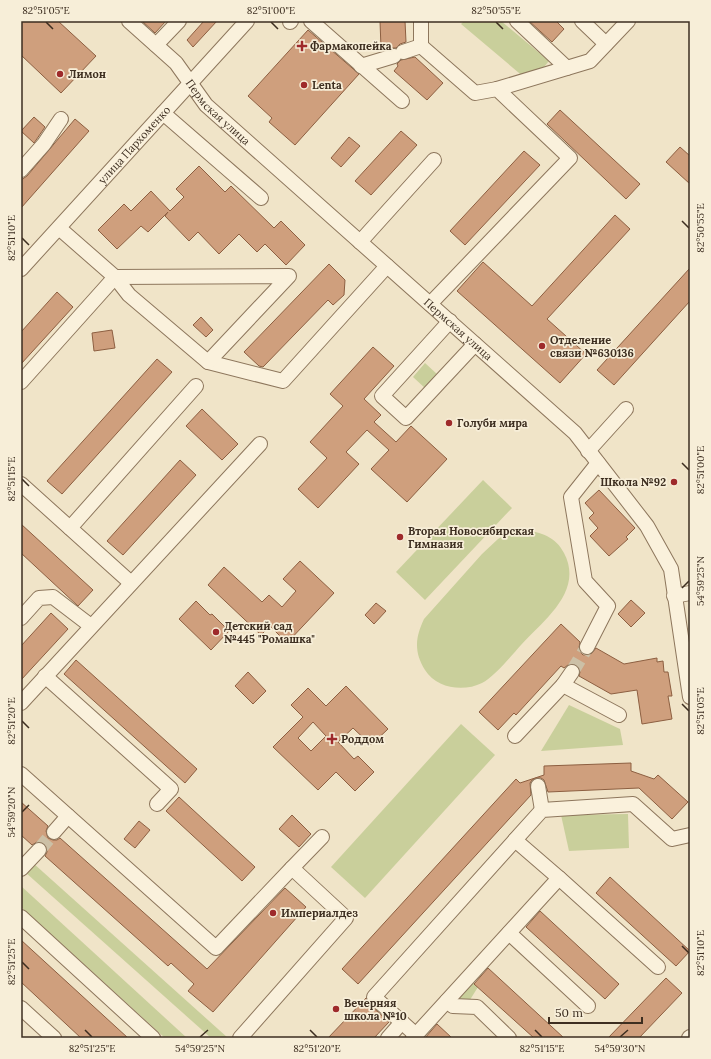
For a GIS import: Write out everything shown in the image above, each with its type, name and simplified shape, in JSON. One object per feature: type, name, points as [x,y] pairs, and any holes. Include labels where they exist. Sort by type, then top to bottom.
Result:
[{"type":"street","name":"Пермская улица","points":[[129,21],[176,62],[206,105],[575,433],[647,526],[671,569],[690,697]]},
{"type":"street","points":[[156,45],[179,21]]},
{"type":"street","name":"улица Пархоменко","points":[[21,269],[246,21]]},
{"type":"street","points":[[310,21],[402,101]]},
{"type":"street","points":[[420,46],[421,21]]},
{"type":"street","points":[[517,21],[567,68]]},
{"type":"street","points":[[582,21],[606,44]]},
{"type":"street","points":[[420,46],[475,93],[497,89],[590,62],[628,21]]},
{"type":"street","points":[[361,66],[420,46]]},
{"type":"street","points":[[430,304],[570,158],[497,89]]},
{"type":"street","points":[[163,113],[261,198]]},
{"type":"street","points":[[21,170],[44,144],[61,119]]},
{"type":"street","points":[[360,242],[434,160]]},
{"type":"street","points":[[59,228],[115,277],[129,295],[208,362],[283,381],[387,266]]},
{"type":"street","points":[[21,382],[115,277],[289,276],[208,362]]},
{"type":"street","points":[[450,321],[382,396],[387,401],[406,418],[475,344]]},
{"type":"street","points":[[70,528],[196,386]]},
{"type":"street","points":[[588,451],[626,409]]},
{"type":"street","points":[[21,703],[260,444]]},
{"type":"street","points":[[587,647],[608,606],[586,582],[571,497],[598,463]]},
{"type":"street","points":[[21,484],[131,583]]},
{"type":"street","points":[[674,596],[690,593]]},
{"type":"street","points":[[21,618],[39,598],[54,597],[92,626]]},
{"type":"street","points":[[515,736],[563,685],[572,672]]},
{"type":"street","points":[[45,676],[171,789],[157,804]]},
{"type":"street","points":[[563,685],[619,715]]},
{"type":"street","points":[[21,774],[216,948],[322,837]]},
{"type":"street","points":[[538,786],[542,810]]},
{"type":"street","points":[[559,878],[415,1036],[374,997],[542,810],[633,804],[672,839],[690,835]]},
{"type":"street","points":[[54,832],[68,816]]},
{"type":"street","points":[[515,840],[658,967]]},
{"type":"street","points":[[21,869],[38,850]]},
{"type":"street","points":[[240,1038],[346,918],[292,868]]},
{"type":"street","points":[[21,917],[153,1038]]},
{"type":"street","points":[[509,933],[588,1006]]},
{"type":"street","points":[[447,1001],[453,1006],[477,1007],[509,1038]]},
{"type":"street","points":[[21,1008],[54,1038]]},
{"type":"street","points":[[388,1038],[402,1022]]},
{"type":"green space","points":[[464,21],[501,21],[549,61],[539,73],[525,78],[461,24]]},
{"type":"green space","points":[[425,363],[438,375],[426,389],[413,377]]},
{"type":"green space","points":[[483,480],[512,508],[425,600],[396,572]]},
{"type":"green space","points":[[524,530],[547,536],[557,543],[564,553],[569,567],[569,580],[559,604],[503,666],[487,680],[475,686],[459,688],[444,685],[436,681],[425,670],[417,651],[417,639],[424,619],[482,554],[498,539],[510,532]]},
{"type":"green space","points":[[569,705],[620,729],[623,745],[541,751]]},
{"type":"green space","points":[[461,724],[495,755],[365,898],[331,867]]},
{"type":"green space","points":[[628,814],[629,848],[569,851],[561,815]]},
{"type":"green space","points":[[33,863],[228,1038],[211,1038],[25,872]]},
{"type":"green space","points":[[21,886],[187,1038],[165,1038],[21,907]]},
{"type":"green space","points":[[471,981],[478,987],[468,1003],[459,1001],[458,996]]},
{"type":"building","name":"Лимон","points":[[21,21],[58,21],[96,56],[61,93],[21,55]]},
{"type":"building","points":[[142,21],[166,21],[155,33]]},
{"type":"building","points":[[204,21],[217,21],[193,47],[187,40]]},
{"type":"building","points":[[380,21],[405,21],[406,42],[400,44],[396,48],[381,48]]},
{"type":"building","points":[[529,21],[556,21],[564,29],[552,42]]},
{"type":"building","name":"Lenta","points":[[308,30],[359,74],[295,145],[269,122],[272,118],[248,96]]},
{"type":"building","points":[[415,57],[443,83],[427,100],[394,71],[398,66],[397,64],[401,60]]},
{"type":"building","points":[[560,110],[640,184],[626,199],[547,124]]},
{"type":"building","points":[[34,117],[45,127],[34,143],[21,131]]},
{"type":"building","points":[[75,119],[89,131],[21,208],[21,180],[27,176]]},
{"type":"building","points":[[401,131],[417,145],[371,195],[355,181]]},
{"type":"building","points":[[349,137],[360,146],[341,167],[331,158]]},
{"type":"building","points":[[680,147],[690,156],[690,184],[666,162]]},
{"type":"building","points":[[524,151],[540,165],[465,245],[450,231]]},
{"type":"building","points":[[199,166],[225,192],[231,186],[274,228],[281,221],[305,245],[286,265],[265,244],[257,252],[239,234],[219,254],[198,232],[189,241],[165,216],[168,212],[148,232],[141,226],[117,249],[98,230],[124,204],[131,211],[151,191],[170,211],[184,197],[176,189]]},
{"type":"building","points":[[615,215],[630,229],[547,319],[586,354],[560,383],[457,291],[483,262],[532,306]]},
{"type":"building","points":[[329,264],[345,280],[344,295],[333,305],[328,300],[263,367],[259,366],[244,352]]},
{"type":"building","points":[[690,268],[690,301],[614,385],[597,370]]},
{"type":"building","points":[[57,292],[73,307],[21,364],[21,332]]},
{"type":"building","points":[[201,317],[213,330],[206,337],[193,325]]},
{"type":"building","points":[[112,330],[115,348],[94,351],[92,333]]},
{"type":"building","points":[[373,347],[394,366],[364,399],[381,415],[374,422],[396,442],[411,426],[447,459],[407,502],[371,469],[389,450],[367,430],[346,452],[359,464],[318,508],[298,489],[327,458],[310,442],[343,406],[330,394]]},
{"type":"building","points":[[157,359],[172,372],[62,494],[47,481]]},
{"type":"building","points":[[202,409],[238,444],[222,460],[186,426]]},
{"type":"building","points":[[180,460],[196,475],[123,555],[107,541]]},
{"type":"building","points":[[599,490],[635,528],[626,537],[628,539],[609,556],[590,536],[598,528],[589,518],[594,513],[585,503]]},
{"type":"building","points":[[21,524],[93,590],[78,606],[21,553]]},
{"type":"building","points":[[300,561],[334,593],[287,643],[270,626],[261,635],[208,585],[224,567],[262,602],[269,595],[282,607],[296,591],[283,579]]},
{"type":"building","points":[[631,600],[645,613],[631,627],[618,614]]},
{"type":"building","points":[[196,601],[229,631],[211,650],[179,619]]},
{"type":"building","points":[[376,603],[386,611],[374,624],[365,615]]},
{"type":"building","points":[[51,613],[68,629],[21,680],[21,646]]},
{"type":"building","points":[[561,624],[580,642],[579,648],[583,655],[591,654],[596,648],[624,664],[657,658],[657,662],[663,661],[664,672],[668,672],[672,696],[668,696],[672,719],[642,724],[637,690],[611,694],[579,676],[579,668],[572,664],[564,668],[561,666],[516,715],[514,713],[498,730],[479,712]]},
{"type":"building","points":[[76,660],[197,769],[185,783],[64,674]]},
{"type":"building","points":[[248,672],[266,691],[253,704],[235,686]]},
{"type":"building","name":"Роддом","points":[[346,686],[388,729],[371,745],[353,728],[338,742],[354,759],[358,756],[374,772],[355,791],[336,772],[318,790],[273,747],[303,717],[291,705],[308,688],[326,706]],"holes":[[[313,722],[326,736],[311,751],[298,738]]]},
{"type":"building","points":[[631,763],[631,771],[654,779],[658,775],[688,802],[672,819],[639,788],[548,792],[544,780],[541,778],[536,778],[530,783],[531,795],[358,984],[342,969],[516,779],[520,783],[544,775],[544,766]]},
{"type":"building","points":[[179,797],[255,867],[242,881],[166,811]]},
{"type":"building","points":[[21,802],[48,826],[46,831],[48,838],[57,840],[60,838],[207,969],[285,888],[306,907],[213,1012],[188,991],[194,984],[171,963],[168,966],[45,856],[47,848],[45,844],[37,842],[32,845],[21,835]]},
{"type":"building","points":[[292,815],[311,834],[299,847],[279,829]]},
{"type":"building","points":[[139,821],[150,830],[135,848],[124,839]]},
{"type":"building","points":[[610,877],[690,951],[676,966],[596,893]]},
{"type":"building","points":[[540,911],[619,984],[605,999],[526,927]]},
{"type":"building","points":[[21,940],[128,1038],[81,1038],[21,982]]},
{"type":"building","points":[[488,968],[564,1038],[534,1038],[474,984]]},
{"type":"building","points":[[666,978],[682,993],[639,1038],[608,1038]]},
{"type":"building","points":[[366,998],[368,1003],[389,1022],[374,1038],[328,1038]]},
{"type":"building","points":[[437,1024],[452,1038],[425,1038]]},
{"type":"tunnel","points":[[572,672],[587,647]]},
{"type":"tunnel","points":[[39,850],[54,832]]},
{"type":"place","name":"Фармакопейка","points":[[302,46]]},
{"type":"place","name":"Лимон","points":[[60,74]]},
{"type":"place","name":"Lenta","points":[[304,85]]},
{"type":"place","name":"Отделение связи №630136","points":[[542,346]]},
{"type":"place","name":"Голуби мира","points":[[449,423]]},
{"type":"place","name":"Школа №92","points":[[674,482]]},
{"type":"place","name":"Вторая Новосибирская Гимназия","points":[[400,537]]},
{"type":"place","name":"Детский сад №445 \"Ромашка\"","points":[[216,632]]},
{"type":"place","name":"Роддом","points":[[332,739]]},
{"type":"place","name":"Империалдез","points":[[273,913]]},
{"type":"place","name":"Вечерняя школа №10","points":[[336,1009]]}]
